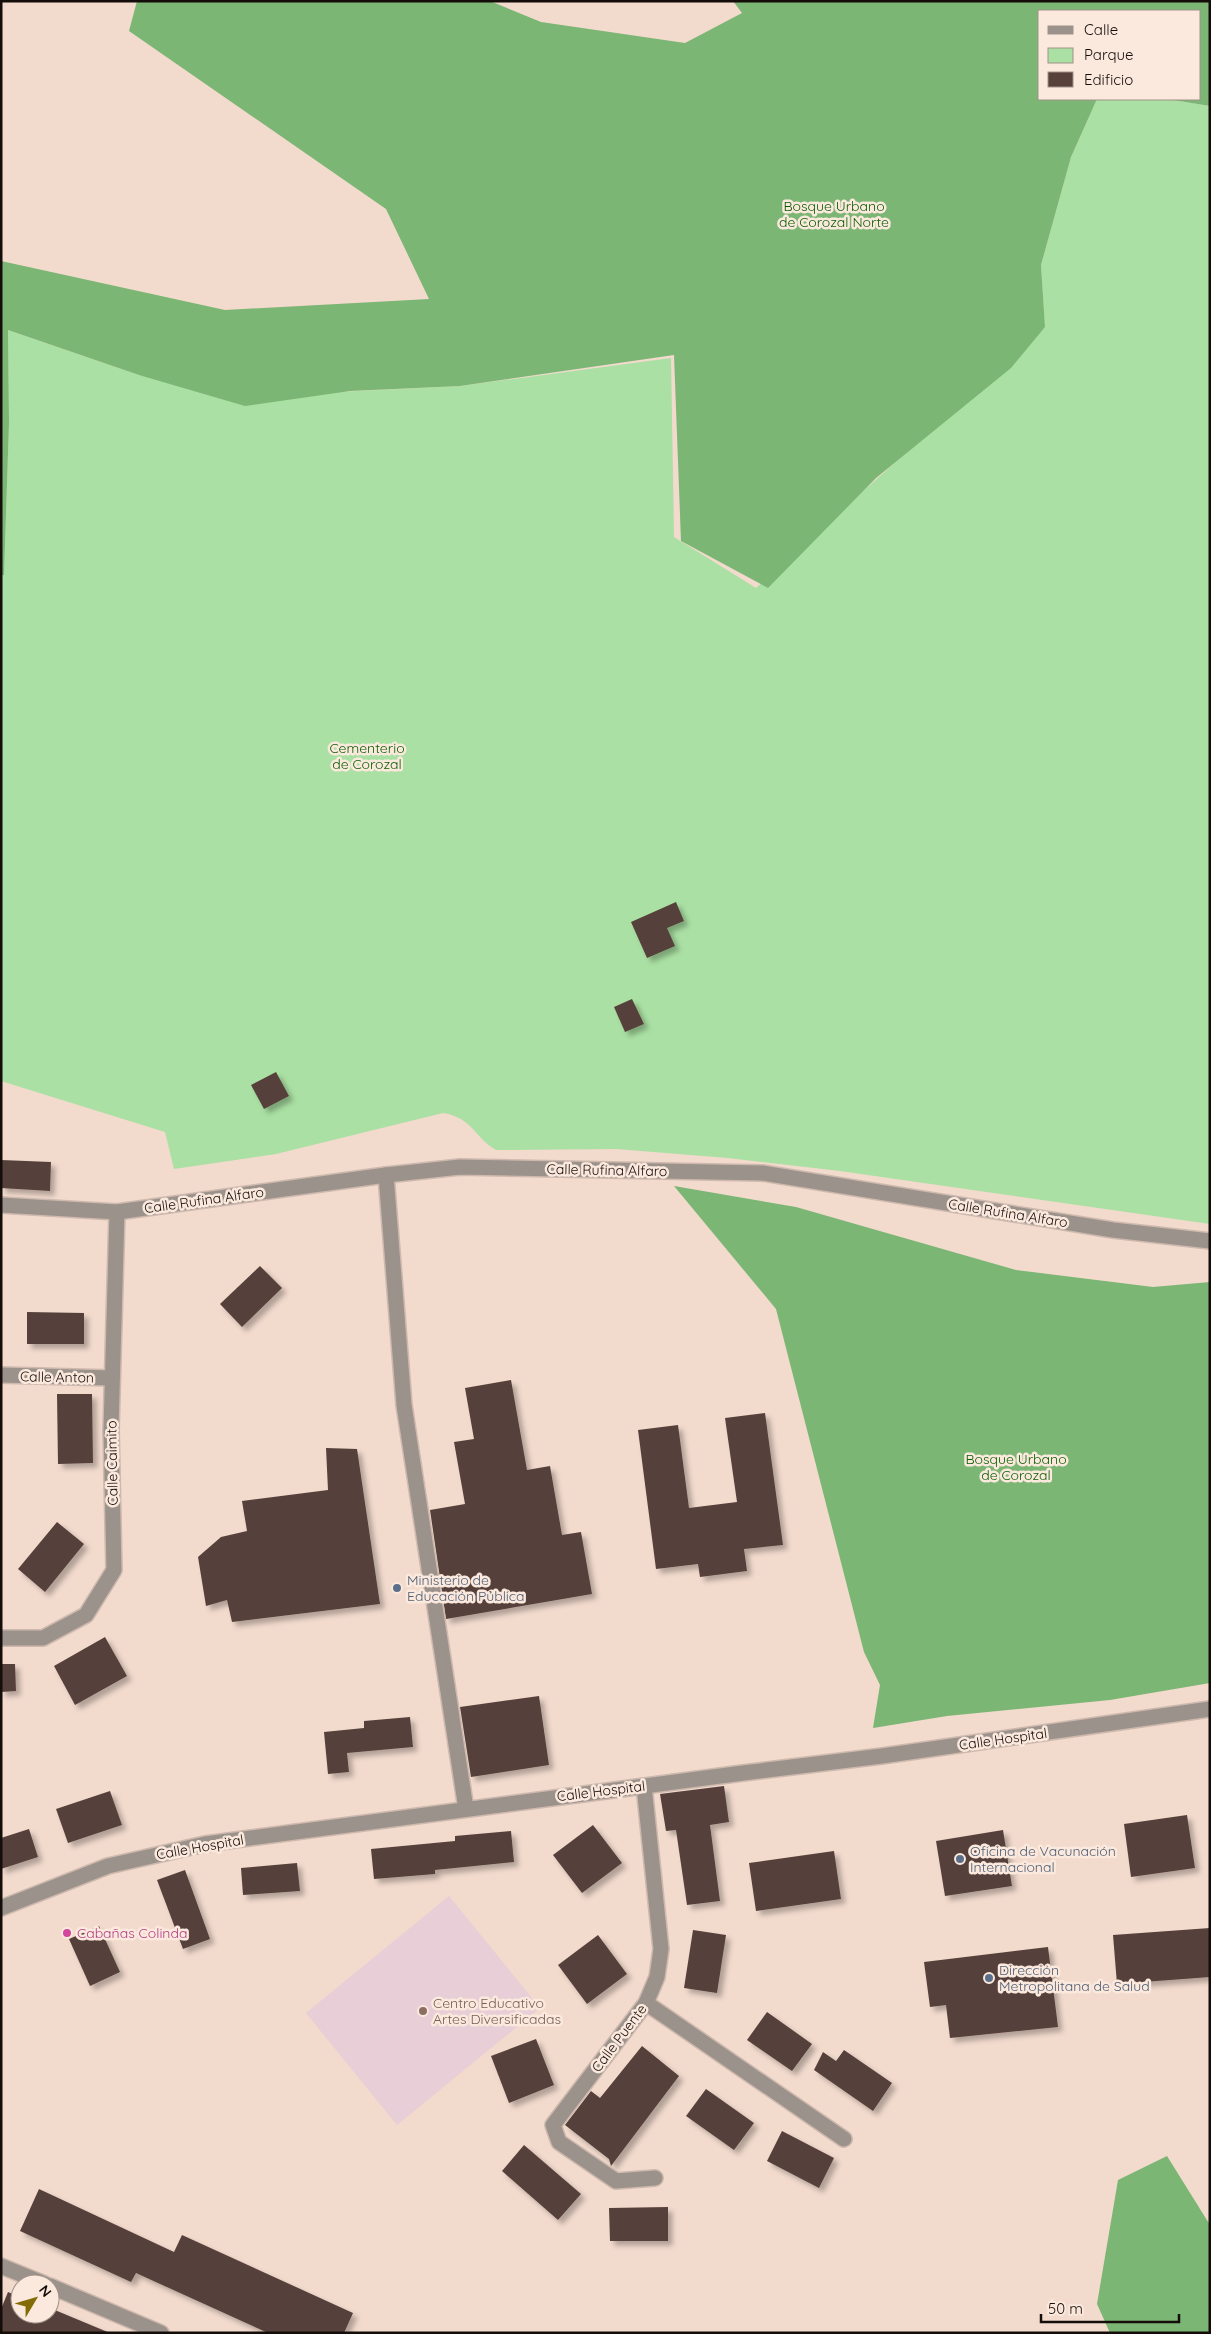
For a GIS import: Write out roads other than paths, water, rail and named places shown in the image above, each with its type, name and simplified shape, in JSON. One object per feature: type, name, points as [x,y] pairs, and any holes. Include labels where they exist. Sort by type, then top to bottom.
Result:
[{"type":"street","name":"Calle Rufina Alfaro","points":[[1,1205],[117,1212],[386,1175],[460,1167],[762,1173],[1113,1230],[1210,1240]]},
{"type":"street","points":[[386,1175],[404,1405],[466,1809]]},
{"type":"street","name":"Calle Caimito","points":[[1,1638],[43,1638],[86,1615],[114,1570],[111,1430],[117,1212]]},
{"type":"street","name":"Calle Anton","points":[[1,1375],[112,1378]]},
{"type":"street","name":"Calle Hospital","points":[[1,1908],[108,1866],[205,1844],[882,1756],[1210,1709]]},
{"type":"street","name":"Calle Puente","points":[[644,1786],[661,1949],[657,1977],[646,2002],[553,2125],[559,2142],[616,2182],[656,2178]]},
{"type":"street","points":[[646,2002],[844,2139]]},
{"type":"street","points":[[1,2266],[21,2274]]},
{"type":"street","points":[[60,2290],[161,2333]]},
{"type":"place","name":"Ministerio de Educación Pública","points":[[397,1588]]},
{"type":"place","name":"Oficina de Vacunación Internacional","points":[[960,1859]]},
{"type":"place","name":"Cabañas Colinda","points":[[67,1933]]},
{"type":"place","name":"Dirección Metropolitana de Salud","points":[[989,1978]]},
{"type":"place","name":"Centro Educativo Artes Diversificadas","points":[[423,2011]]},
{"type":"park label","name":"Bosque Urbano de Corozal Norte","points":[[834,214]]},
{"type":"park label","name":"Cementerio de Corozal","points":[[367,756]]},
{"type":"park label","name":"Bosque Urbano de Corozal","points":[[1016,1468]]}]
